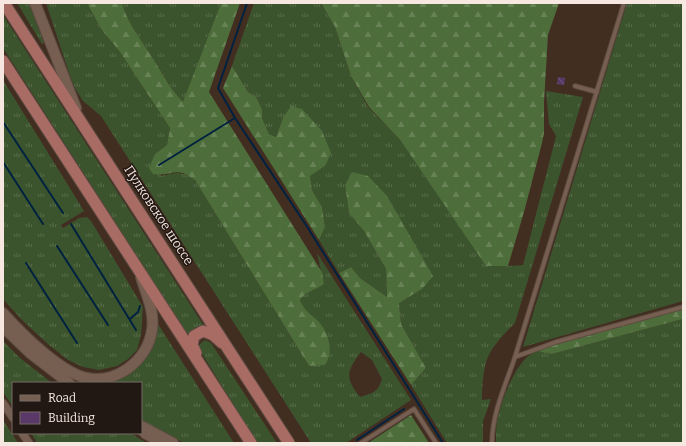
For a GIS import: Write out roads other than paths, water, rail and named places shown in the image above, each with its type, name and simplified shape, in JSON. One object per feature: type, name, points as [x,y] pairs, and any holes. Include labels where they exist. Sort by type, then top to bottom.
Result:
[{"type":"highway","name":"Пулковское шоссе","points":[[4,3],[289,443]]},
{"type":"highway","points":[[3,61],[251,443]]},
{"type":"highway","points":[[202,366],[192,345],[194,336],[203,331],[213,335],[232,353]]},
{"type":"main road","points":[[36,3],[81,122]]},
{"type":"main road","points":[[3,313],[35,345],[68,370],[83,377],[96,379],[114,376],[127,370],[140,357],[147,345],[152,330],[152,310],[138,268]]},
{"type":"main road","points":[[3,327],[52,372],[67,382]]},
{"type":"main road","points":[[142,427],[173,443]]},
{"type":"street","points":[[3,403],[12,416]]},
{"type":"street","points":[[142,432],[160,443]]},
{"type":"street","points":[[23,434],[29,443]]},
{"type":"lane","points":[[492,443],[492,432],[496,412],[515,357],[624,3]]},
{"type":"lane","points":[[575,86],[597,92]]},
{"type":"lane","points":[[515,357],[556,342],[683,307]]},
{"type":"lane","points":[[361,443],[414,409],[436,443]]},
{"type":"waterway","points":[[159,165],[235,118],[218,88],[247,3]]},
{"type":"waterway","points":[[235,118],[306,225],[443,443]]},
{"type":"waterway","points":[[3,122],[63,213]]},
{"type":"waterway","points":[[3,162],[43,224]]},
{"type":"waterway","points":[[71,224],[136,330]]},
{"type":"waterway","points":[[57,246],[108,325]]},
{"type":"waterway","points":[[26,263],[77,343]]},
{"type":"waterway","points":[[130,319],[138,312],[140,306]]},
{"type":"waterway","points":[[357,440],[404,409]]}]
